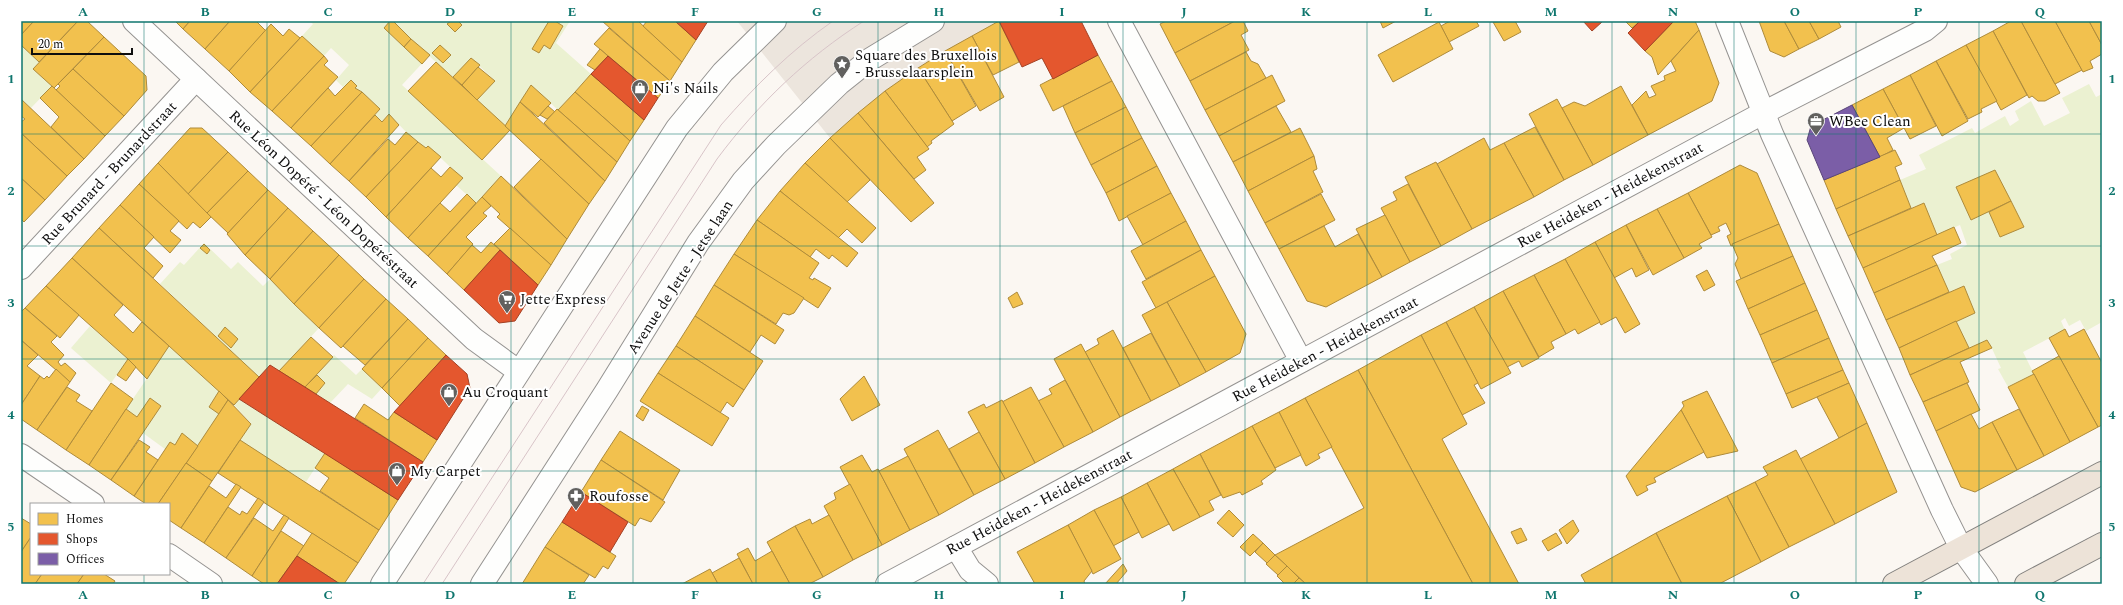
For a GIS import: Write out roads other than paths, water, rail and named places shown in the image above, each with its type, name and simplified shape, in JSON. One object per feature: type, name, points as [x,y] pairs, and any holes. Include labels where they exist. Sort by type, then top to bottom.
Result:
[{"type":"main road","points":[[1894,584],[2102,473]]},
{"type":"main road","points":[[2026,584],[2102,544]]},
{"type":"street","name":"Rue Léon Dopéré - Léon Dopéréstraat","points":[[134,21],[474,339],[518,371]]},
{"type":"street","points":[[382,584],[518,371],[677,128],[723,72],[775,21]]},
{"type":"street","name":"Avenue de Jette - Jetse laan","points":[[482,584],[607,390],[698,243],[743,181],[839,84],[868,60],[932,21]]},
{"type":"street","points":[[1119,21],[1301,361]]},
{"type":"street","points":[[1727,21],[1763,113],[1937,498],[1961,548],[1987,584]]},
{"type":"street","name":"Rue Heideken - Heidekenstraat","points":[[886,584],[1763,113],[1925,30],[1936,21]]},
{"type":"street","name":"Rue Brunard - Brunardstraat","points":[[21,268],[196,79]]},
{"type":"street","points":[[21,455],[92,503]]},
{"type":"street","points":[[956,547],[970,570],[987,584]]},
{"type":"street","points":[[170,556],[211,584]]},
{"type":"tram line","points":[[423,584],[721,125],[774,70],[802,44],[833,21]]},
{"type":"tram line","points":[[442,584],[717,159],[749,119],[784,83],[822,50],[864,21]]},
{"type":"place","name":"Square des Bruxellois - Brusselaarsplein","points":[[842,79]]},
{"type":"place","name":"Ni's Nails","points":[[640,103]]},
{"type":"place","name":"WBee Clean","points":[[1816,136]]},
{"type":"place","name":"Jette Express","points":[[507,314]]},
{"type":"place","name":"Au Croquant","points":[[449,407]]},
{"type":"place","name":"My Carpet","points":[[397,486]]},
{"type":"place","name":"Roufosse","points":[[576,511]]}]
